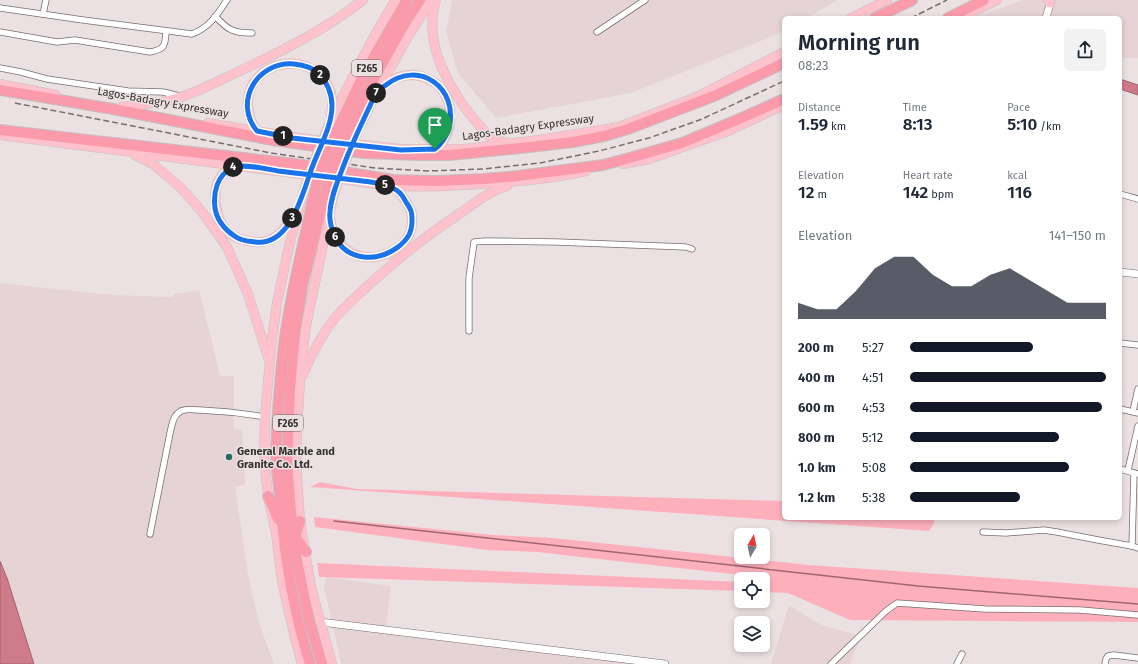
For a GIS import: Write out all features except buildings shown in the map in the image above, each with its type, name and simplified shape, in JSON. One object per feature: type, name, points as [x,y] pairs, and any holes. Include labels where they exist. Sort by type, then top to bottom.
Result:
[{"type":"highway","name":"F265","points":[[289,530],[280,494],[276,454],[277,420],[284,343],[312,181],[328,138],[407,0]]},
{"type":"highway","name":"F265","points":[[310,664],[296,614],[289,530],[287,462],[290,389],[295,331],[305,276],[333,183],[348,142],[372,82],[405,23],[420,0]]},
{"type":"highway","points":[[879,16],[912,0]]},
{"type":"highway","points":[[952,16],[984,0]]},
{"type":"highway","name":"Lagos-Badagry Expressway","points":[[0,90],[113,109],[280,141],[364,153],[450,155],[573,142],[604,136],[628,129],[714,96],[782,63]]},
{"type":"highway","points":[[0,130],[296,164],[393,180],[436,181],[518,176],[603,165],[682,142],[782,100]]},
{"type":"highway","points":[[275,510],[280,494]]},
{"type":"highway","points":[[268,496],[275,510],[289,530],[300,552],[309,620],[322,664]]},
{"type":"main road","points":[[121,107],[152,104],[182,97],[217,82],[284,50],[347,13],[363,0]]},
{"type":"main road","points":[[331,118],[376,33],[396,0]]},
{"type":"main road","points":[[348,142],[386,74],[431,0]]},
{"type":"main road","points":[[436,0],[432,25],[434,42],[439,60],[448,79],[470,115],[488,135],[507,143]]},
{"type":"main road","points":[[855,16],[887,0]]},
{"type":"main road","points":[[965,16],[997,0]]},
{"type":"main road","name":"Lagos-Badagry Expressway","points":[[0,84],[292,138],[401,150],[464,149],[539,140],[619,127],[696,97],[782,53]]},
{"type":"main road","points":[[257,131],[252,124],[248,102],[250,91],[255,81],[265,71],[275,66],[289,64],[302,65],[320,74],[331,93],[332,104],[328,138]]},
{"type":"main road","points":[[378,90],[391,80],[400,76],[410,75],[421,76],[440,86],[446,94],[451,112],[447,134],[442,143],[435,149]]},
{"type":"main road","points":[[0,135],[384,185],[465,186],[557,177],[649,159],[728,132],[782,106]]},
{"type":"main road","points":[[120,150],[138,156],[153,164],[182,189],[203,214],[226,247],[248,294],[270,362]]},
{"type":"main road","points":[[245,166],[234,167],[224,173],[216,186],[215,208],[219,219],[227,232],[240,240],[261,243],[279,235],[288,226],[312,181]]},
{"type":"main road","points":[[300,392],[303,376],[317,345],[335,319],[363,290],[442,225],[491,192],[503,187],[530,180]]},
{"type":"main road","points":[[302,664],[282,581],[296,461],[302,353],[306,326],[333,197],[333,183]]},
{"type":"main road","points":[[329,214],[334,234],[339,243],[349,252],[361,257],[372,258],[388,254],[407,239],[412,228],[412,212],[402,194],[397,190],[384,185]]},
{"type":"main road","points":[[300,204],[289,246],[277,303],[272,339],[265,417],[264,458],[268,496],[289,530],[300,552],[332,664]]},
{"type":"street","points":[[43,14],[46,0]]},
{"type":"street","points":[[0,8],[192,34],[206,27],[227,0]]},
{"type":"street","points":[[596,32],[645,0]]},
{"type":"street","points":[[1046,16],[1050,1]]},
{"type":"street","points":[[215,16],[222,24],[236,32],[252,33]]},
{"type":"street","points":[[0,32],[57,42],[75,40],[150,52],[164,47],[166,31]]},
{"type":"street","points":[[0,68],[22,72],[47,80],[128,91],[163,92],[182,97]]},
{"type":"street","points":[[1122,195],[1138,199]]},
{"type":"street","points":[[469,331],[469,278],[474,242],[557,242],[686,247],[692,249]]},
{"type":"street","points":[[1122,272],[1138,274]]},
{"type":"street","points":[[1122,343],[1138,345]]},
{"type":"street","points":[[1122,409],[1136,412],[1138,389]]},
{"type":"street","points":[[150,534],[170,433],[176,415],[180,411],[186,409],[238,412],[265,417]]},
{"type":"street","points":[[1128,470],[1138,426]]},
{"type":"street","points":[[983,532],[1006,533],[1044,530],[1135,547],[1136,473],[1122,469]]},
{"type":"street","points":[[831,664],[886,611],[897,603],[985,609],[1080,610],[1138,615]]},
{"type":"street","points":[[320,622],[665,664]]},
{"type":"street","points":[[957,664],[962,654]]},
{"type":"street","points":[[1105,664],[1108,656],[1114,655],[1138,658]]},
{"type":"shaded area","points":[[452,0],[838,0],[810,16],[782,16],[782,31],[771,37],[631,93],[496,118],[458,73],[446,32]]},
{"type":"shaded area","points":[[1023,0],[1138,0],[1138,58],[1122,58],[1122,16],[978,16]]},
{"type":"shaded area","points":[[1122,80],[1138,85],[1138,95],[1122,90]]},
{"type":"shaded area","points":[[0,283],[112,295],[173,297],[174,294],[199,290],[220,376],[234,376],[234,429],[242,430],[245,484],[235,487],[248,574],[259,623],[274,664],[35,664],[0,558]]},
{"type":"shaded area","points":[[320,482],[357,489],[782,501],[782,520],[934,520],[934,523],[929,531],[310,487]]},
{"type":"shaded area","points":[[314,517],[494,535],[553,538],[734,557],[734,564],[770,564],[770,561],[809,565],[1138,588],[1138,622],[850,620],[788,593],[770,592],[770,572],[734,572],[734,574],[537,552],[487,550],[315,527]]},
{"type":"shaded area","points":[[0,561],[7,578],[34,664],[0,664]]},
{"type":"shaded area","points":[[317,563],[734,582],[734,591],[319,577]]},
{"type":"shaded area","points":[[326,577],[391,586],[385,633],[646,664],[341,664],[324,587]]},
{"type":"shaded area","points":[[789,605],[821,625],[861,636],[850,664],[771,664]]},
{"type":"waterway","points":[[334,521],[918,586],[1138,604]]},
{"type":"railway","points":[[915,16],[947,0]]},
{"type":"railway","points":[[15,103],[271,153],[375,168],[428,171],[483,169],[540,163],[599,151],[649,138],[702,119],[782,82]]},
{"type":"place","name":"General Marble and Granite Co. Ltd.","points":[[229,457]]},
{"type":"route","points":[[435,149],[401,150],[347,144],[292,138],[257,131],[252,124],[249,113],[248,102],[250,91],[255,81],[265,71],[275,66],[289,64],[302,65],[312,69],[320,74],[331,93],[331,118],[324,137],[307,180],[300,204],[288,226],[279,235],[261,243],[240,240],[227,232],[219,219],[215,208],[216,186],[224,173],[234,167],[245,166],[292,172],[338,178],[384,185],[397,190],[402,194],[412,212],[412,228],[407,239],[388,254],[372,258],[361,257],[349,252],[339,243],[334,234],[329,214],[333,197],[338,184],[352,143],[378,90],[391,80],[400,76],[410,75],[421,76],[440,86],[446,94],[451,112],[447,134],[442,143],[435,149]]}]
